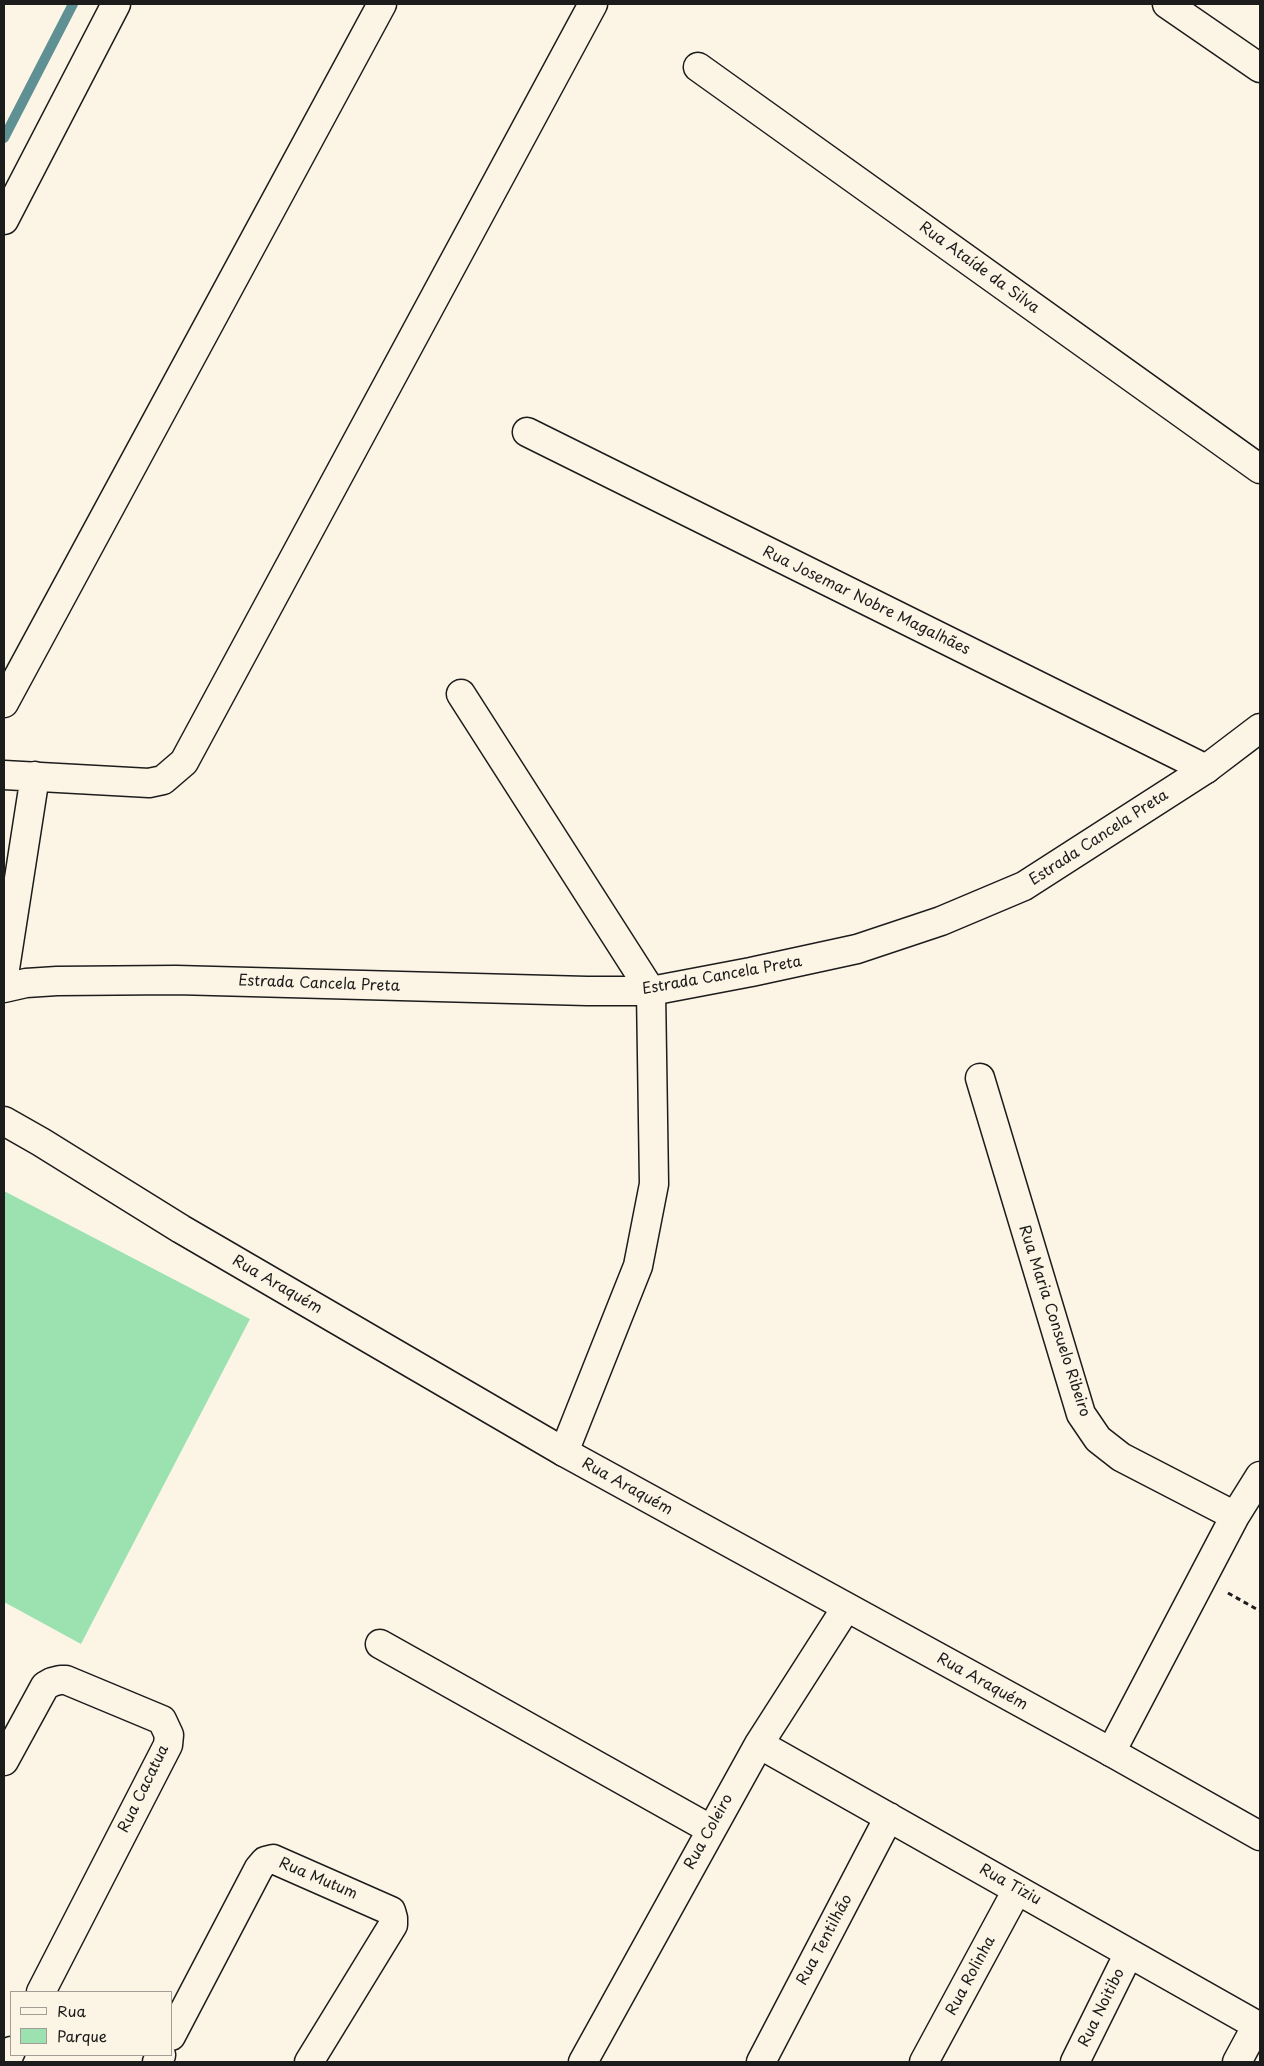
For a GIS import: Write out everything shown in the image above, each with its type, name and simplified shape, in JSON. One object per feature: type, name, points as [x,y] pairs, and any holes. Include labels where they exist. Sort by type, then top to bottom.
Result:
[{"type":"street","points":[[4,220],[116,4]]},
{"type":"street","points":[[4,703],[382,4]]},
{"type":"street","points":[[4,775],[149,783],[163,780],[184,762],[593,4]]},
{"type":"street","points":[[1167,4],[1260,68]]},
{"type":"street","name":"Rua Ataíde da Silva","points":[[698,67],[1260,470]]},
{"type":"street","name":"Rua Josemar Nobre Magalhães","points":[[527,432],[1206,769]]},
{"type":"street","points":[[460,694],[651,991],[654,1184],[638,1266],[564,1452]]},
{"type":"street","name":"Estrada Cancela Preta","points":[[4,988],[57,981],[176,980],[586,992],[651,991],[752,972],[857,949],[941,921],[1024,886],[1206,769],[1260,728]]},
{"type":"street","points":[[4,975],[35,776]]},
{"type":"street","name":"Rua Maria Consuelo Ribeiro","points":[[980,1078],[1081,1414],[1098,1439],[1121,1457],[1235,1516]]},
{"type":"street","name":"Rua Araquém","points":[[4,1121],[181,1229],[564,1452],[1111,1752],[1260,1836]]},
{"type":"street","points":[[1111,1752],[1235,1516],[1260,1476]]},
{"type":"street","name":"Rua Coleiro","points":[[583,2062],[710,1829],[759,1744],[846,1608]]},
{"type":"street","points":[[380,1644],[710,1829]]},
{"type":"street","name":"Rua Cacatua","points":[[4,1760],[45,1686],[60,1680],[66,1680],[162,1720],[169,1735],[168,1745],[42,1991]]},
{"type":"street","name":"Rua Tiziu","points":[[759,1744],[1258,2026]]},
{"type":"street","name":"Rua Tentilhão","points":[[761,2062],[888,1817]]},
{"type":"street","name":"Rua Mutum","points":[[172,2034],[259,1868],[266,1861],[273,1859],[391,1911],[394,1918],[393,1925],[309,2062]]},
{"type":"street","name":"Rua Rolinha","points":[[924,2062],[1017,1890]]},
{"type":"street","name":"Rua Noitibo","points":[[1075,2062],[1129,1953]]},
{"type":"street","points":[[1237,2062],[1258,2026]]},
{"type":"green space","points":[[4,1191],[250,1319],[81,1644],[4,1602]]},
{"type":"waterway","points":[[4,138],[73,4]]}]
